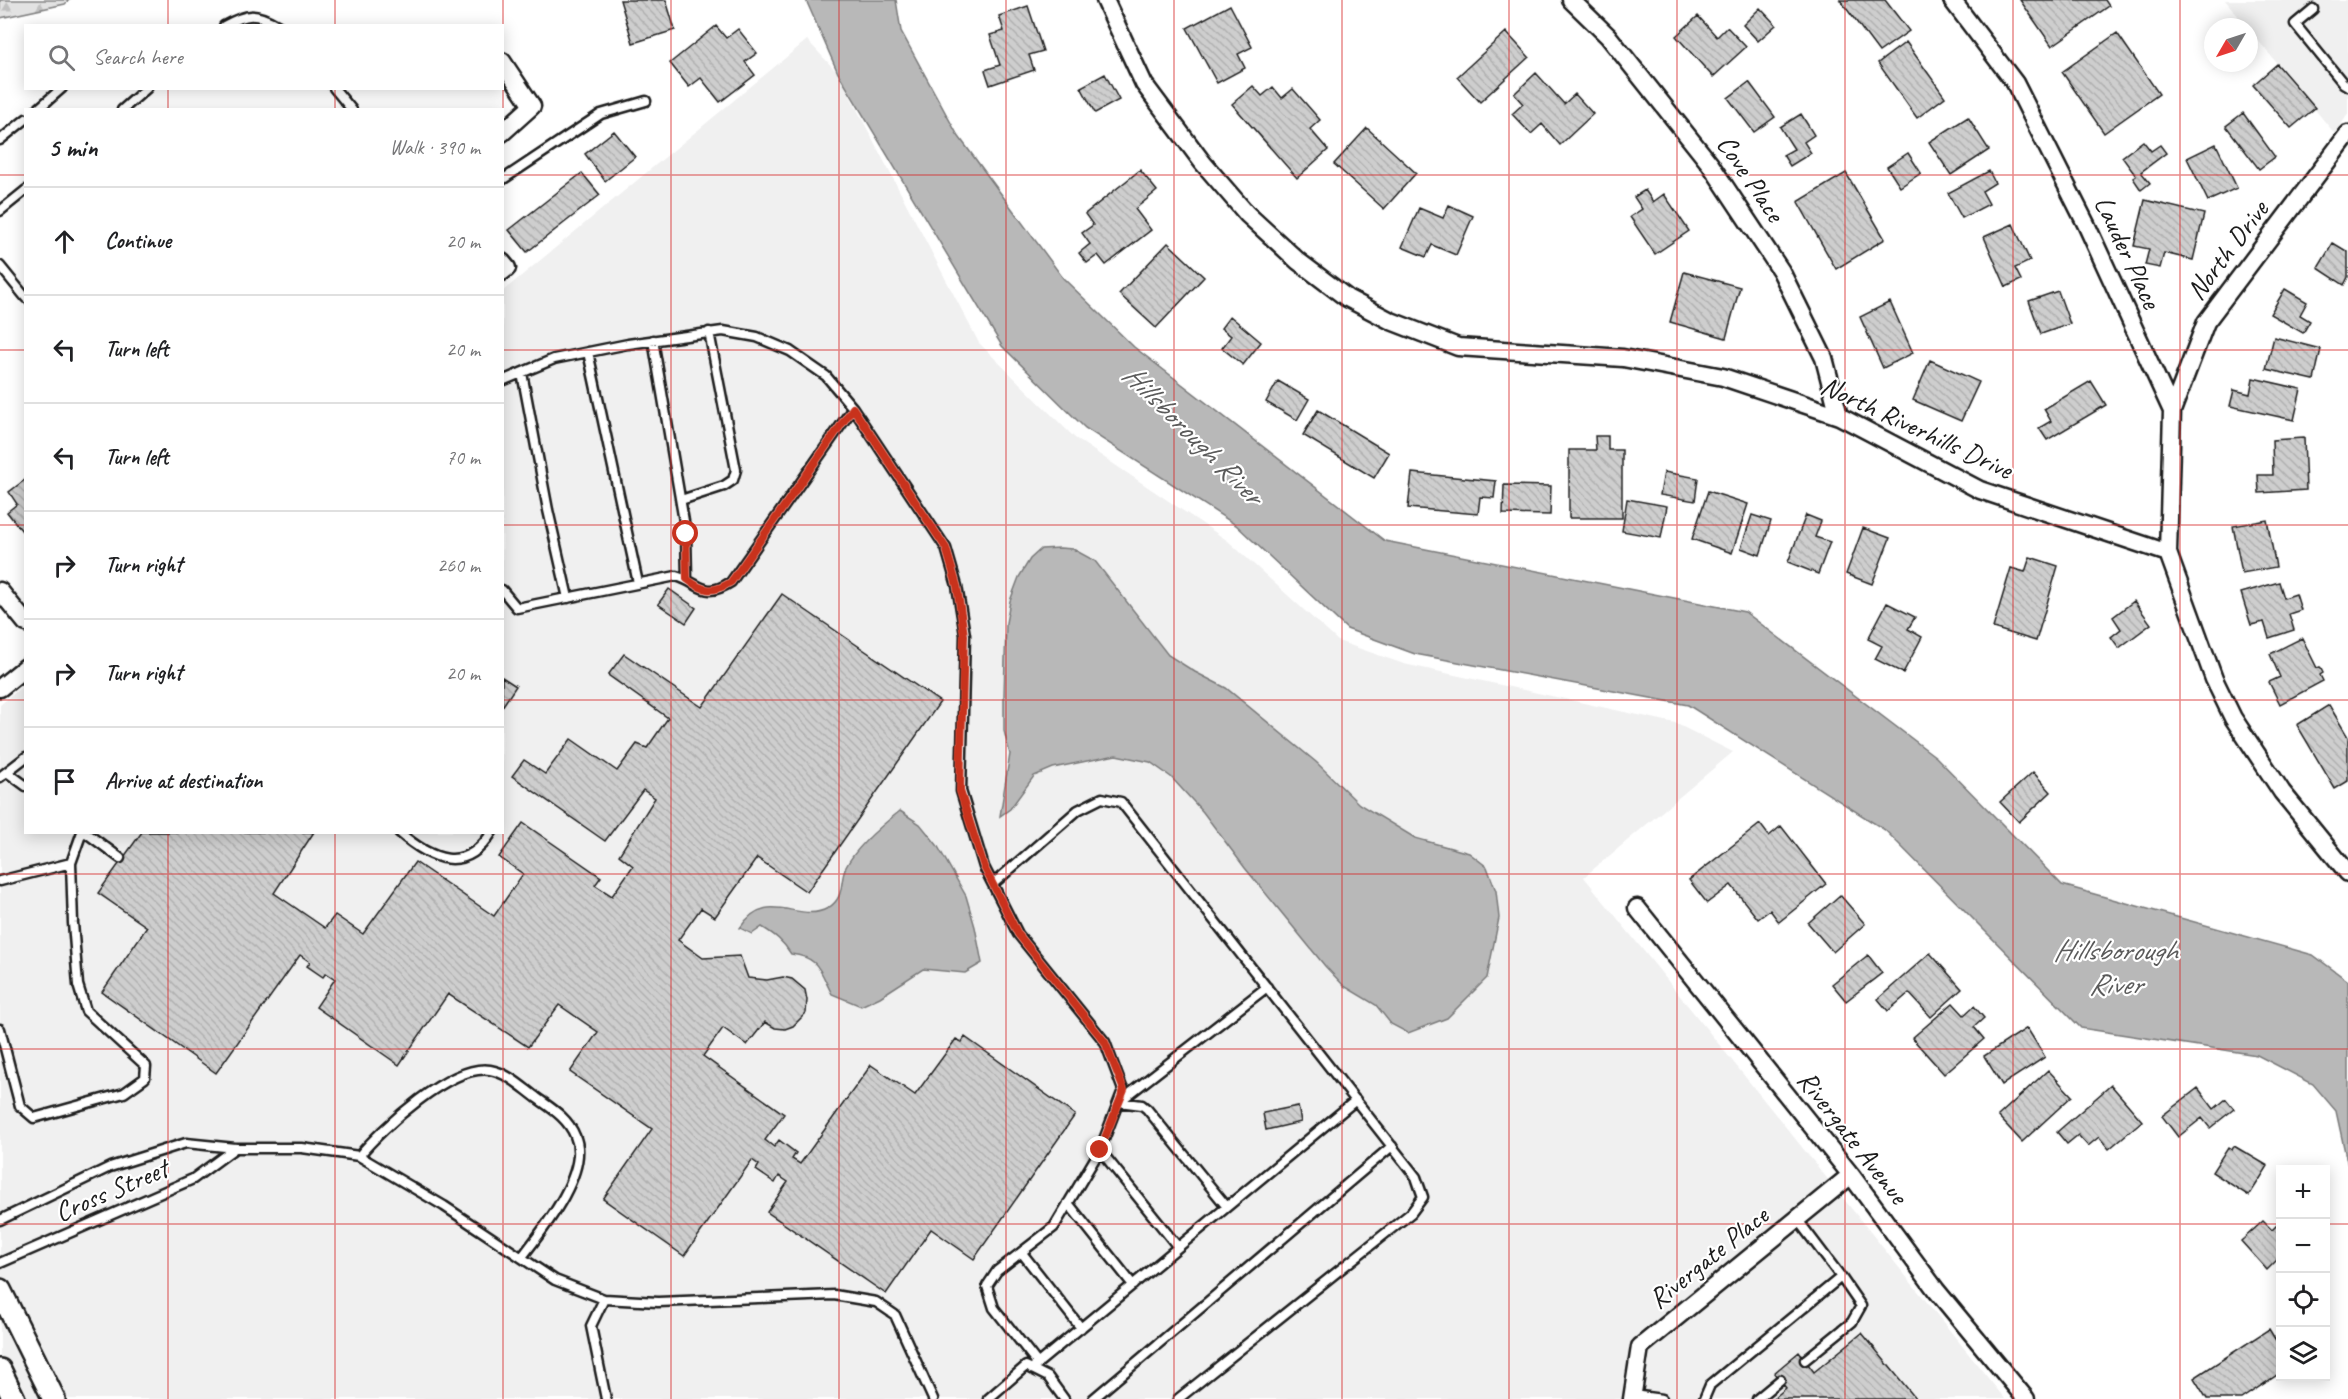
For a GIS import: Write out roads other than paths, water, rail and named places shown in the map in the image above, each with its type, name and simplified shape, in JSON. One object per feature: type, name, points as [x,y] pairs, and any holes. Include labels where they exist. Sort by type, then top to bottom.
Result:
[{"type":"street","name":"North Riverhills Drive","points":[[1105,0],[1144,84],[1203,163],[1247,214],[1298,261],[1347,298],[1391,321],[1458,347],[1623,358],[1723,376],[1839,416],[1980,490],[2168,553]]},
{"type":"street","name":"Cove Place","points":[[1571,0],[1608,36],[1710,164],[1780,271],[1824,358],[1839,416]]},
{"type":"street","name":"Lauder Place","points":[[1952,0],[2015,83],[2086,224],[2172,411],[2168,553]]},
{"type":"street","points":[[504,64],[532,106],[504,130]]},
{"type":"street","name":"North Drive","points":[[2172,411],[2206,322],[2348,134]]},
{"type":"street","points":[[2168,553],[2214,679],[2233,718],[2282,792],[2348,873]]},
{"type":"street","points":[[0,591],[24,621]]},
{"type":"street","points":[[0,688],[24,669]]},
{"type":"street","name":"Rivergate Avenue","points":[[1637,908],[1851,1175],[1936,1290],[2026,1399]]},
{"type":"street","name":"Rivergate Place","points":[[1632,1397],[1640,1347],[1851,1175]]},
{"type":"street","points":[[0,1290],[54,1399]]},
{"type":"street","points":[[0,1371],[14,1399]]},
{"type":"lane","points":[[2313,9],[2295,24],[2343,83],[2348,86]]},
{"type":"lane","points":[[227,24],[243,15],[266,18],[276,24]]},
{"type":"lane","points":[[39,108],[60,90]]},
{"type":"lane","points":[[124,108],[145,90]]},
{"type":"lane","points":[[336,90],[350,108]]},
{"type":"lane","points":[[504,179],[601,114],[646,101]]},
{"type":"lane","points":[[0,140],[24,121]]},
{"type":"lane","points":[[0,211],[24,192]]},
{"type":"lane","points":[[0,266],[24,296]]},
{"type":"lane","points":[[504,380],[554,359],[653,340],[723,331],[757,337],[790,351],[826,376],[853,408],[946,548],[957,586],[964,635],[960,791],[984,867],[1018,934],[1105,1042],[1124,1090],[1100,1150],[1054,1227],[997,1271],[987,1286],[994,1308],[1035,1367],[1048,1377],[1064,1399]]},
{"type":"lane","points":[[681,500],[724,486],[733,480],[736,470],[710,332]]},
{"type":"lane","points":[[653,340],[686,534],[687,579]]},
{"type":"lane","points":[[588,352],[638,583]]},
{"type":"lane","points":[[522,373],[548,510],[568,598]]},
{"type":"lane","points":[[504,593],[517,608],[676,576],[687,579],[698,588],[710,591],[720,589],[731,582],[853,408]]},
{"type":"lane","points":[[24,759],[3,775],[24,785]]},
{"type":"lane","points":[[993,884],[1078,810],[1102,798],[1121,802],[1416,1177],[1423,1197],[1410,1213],[1178,1399]]},
{"type":"lane","points":[[0,1029],[20,1106],[34,1118],[124,1093],[145,1078],[146,1066],[86,1011],[78,985],[71,863],[82,834]]},
{"type":"lane","points":[[86,834],[120,858]]},
{"type":"lane","points":[[402,834],[433,857],[449,860],[469,856],[484,844],[491,834]]},
{"type":"lane","points":[[0,881],[71,863]]},
{"type":"lane","points":[[1119,1102],[1267,987]]},
{"type":"lane","points":[[359,1156],[392,1122],[445,1083],[471,1071],[488,1070],[505,1075],[567,1121],[576,1138],[578,1158],[572,1179],[542,1230],[522,1257]]},
{"type":"lane","points":[[988,1399],[1026,1366],[1035,1367],[1356,1100]]},
{"type":"lane","points":[[1119,1102],[1142,1105],[1147,1109],[1227,1207]]},
{"type":"lane","points":[[0,1220],[110,1167],[186,1143],[235,1148],[302,1148],[359,1156],[444,1206],[555,1280],[604,1299],[658,1302],[834,1295],[876,1302],[895,1315],[933,1399]]},
{"type":"lane","points":[[1094,1399],[1392,1146]]},
{"type":"lane","name":"Cross Street","points":[[0,1263],[193,1179],[235,1148]]},
{"type":"lane","points":[[1100,1150],[1178,1247]]},
{"type":"lane","points":[[1068,1203],[1133,1285]]},
{"type":"lane","points":[[1797,1219],[1861,1306],[1852,1322],[1805,1360]]},
{"type":"lane","points":[[1022,1253],[1081,1328]]},
{"type":"lane","points":[[1704,1399],[1710,1385],[1841,1277]]},
{"type":"lane","points":[[604,1299],[591,1326],[606,1399]]},
{"type":"lane","points":[[1757,1399],[1780,1380]]},
{"type":"lane","points":[[1632,1397],[1662,1399]]},
{"type":"water","name":"Hillsborough River","points":[[806,0],[896,0],[901,31],[957,134],[1063,278],[1134,347],[1385,541],[1745,612],[1936,757],[2062,885],[2313,955],[2348,981],[2348,1166],[2336,1111],[2313,1084],[2257,1055],[2081,1028],[1885,830],[1688,705],[1415,654],[1347,629],[1236,525],[1085,428],[1002,346],[838,73]]},
{"type":"water","points":[[1041,549],[1073,549],[1095,561],[1168,655],[1226,688],[1316,762],[1359,804],[1415,838],[1469,853],[1487,867],[1496,891],[1499,918],[1487,978],[1447,1018],[1408,1033],[1391,1024],[1376,1005],[1344,986],[1245,868],[1203,812],[1171,777],[1150,762],[1116,755],[1053,768],[1034,776],[1010,809],[1000,816],[1010,754],[1004,731],[1004,695],[1006,623],[1010,601],[1019,577],[1030,559]]},
{"type":"water","points":[[900,811],[920,824],[937,845],[966,896],[982,963],[965,973],[923,969],[880,997],[861,1006],[832,994],[814,962],[808,958],[791,954],[782,942],[767,930],[762,927],[752,934],[740,928],[750,916],[761,910],[772,908],[817,912],[834,904],[840,894],[844,872],[850,859],[863,844]]}]
